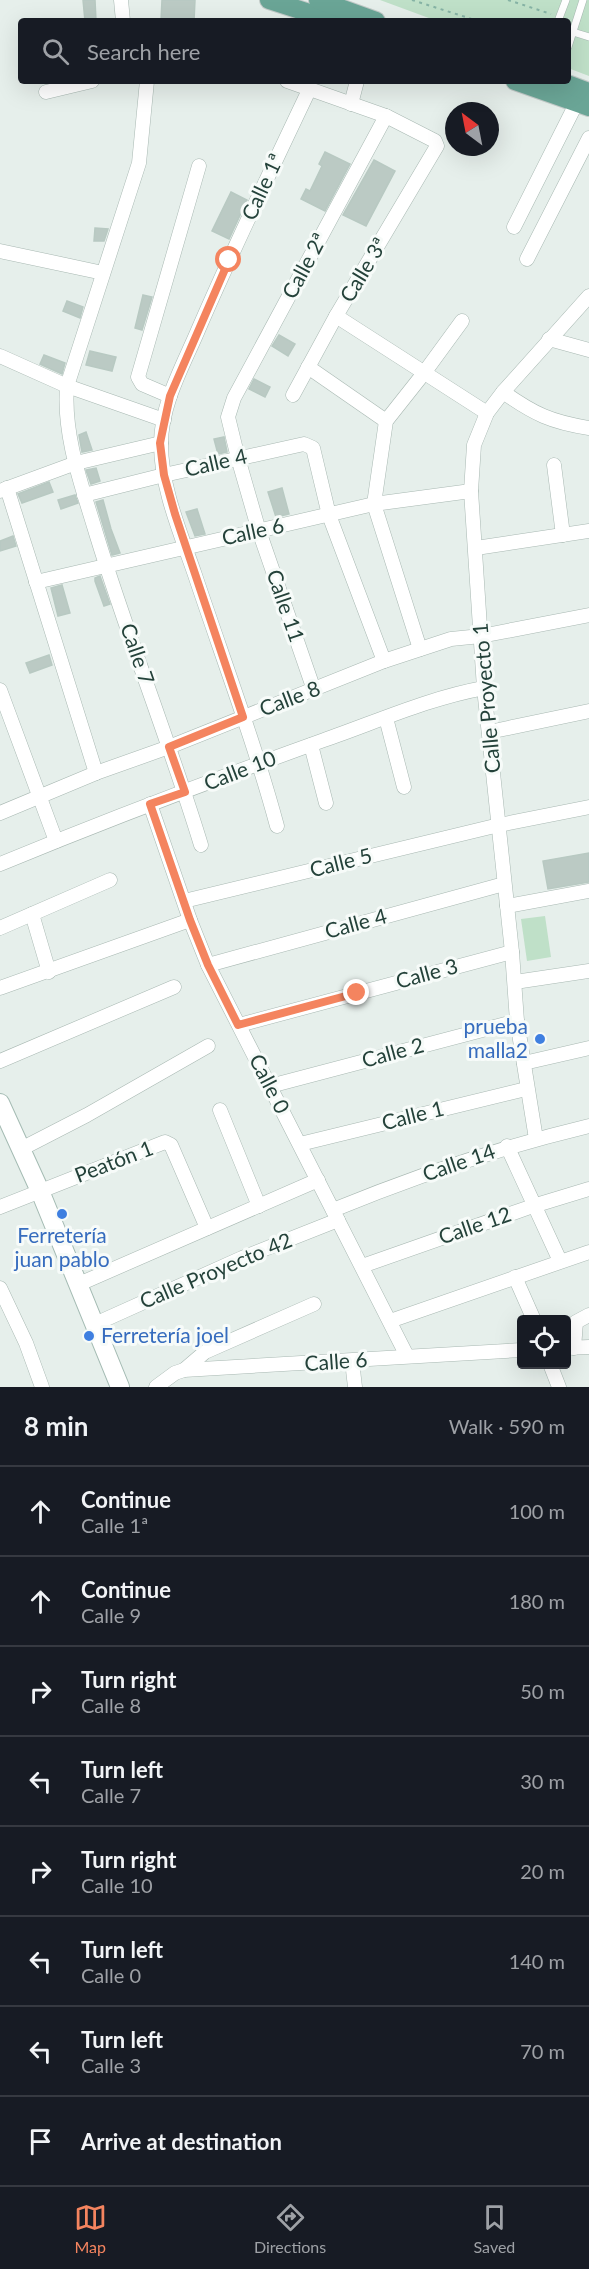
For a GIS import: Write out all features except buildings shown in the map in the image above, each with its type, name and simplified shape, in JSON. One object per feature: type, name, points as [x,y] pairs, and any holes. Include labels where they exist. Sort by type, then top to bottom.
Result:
[{"type":"main road","points":[[269,0],[325,18]]},
{"type":"main road","points":[[318,0],[366,18]]},
{"type":"main road","points":[[536,84],[556,85],[585,100]]},
{"type":"main road","points":[[0,1103],[40,1191],[120,1387]]},
{"type":"street","points":[[121,0],[123,18]]},
{"type":"street","points":[[46,92],[79,84]]},
{"type":"street","name":"Calle 7","points":[[147,84],[139,163],[67,386],[66,423],[84,495],[106,566],[185,792],[201,845]]},
{"type":"street","points":[[297,84],[386,116]]},
{"type":"street","points":[[351,104],[356,84]]},
{"type":"street","name":"Calle 1ª","points":[[277,826],[260,763],[186,547],[164,475],[160,443],[170,396],[229,260],[310,88]]},
{"type":"street","points":[[514,227],[585,100]]},
{"type":"street","name":"Calle 3ª","points":[[293,395],[336,316],[437,146],[435,141],[386,116]]},
{"type":"street","name":"Calle 2ª","points":[[228,417],[234,398],[386,116]]},
{"type":"street","points":[[527,259],[589,138]]},
{"type":"street","points":[[170,396],[142,384],[138,381],[138,377],[198,166]]},
{"type":"street","points":[[0,251],[104,273]]},
{"type":"street","name":"Calle Proyecto 1","points":[[536,1138],[526,1089],[517,1021],[515,982],[484,688],[471,491],[474,445],[487,413],[549,339],[589,297]]},
{"type":"street","points":[[336,316],[487,413]]},
{"type":"street","points":[[420,649],[374,504],[386,421],[424,374],[462,321]]},
{"type":"street","points":[[549,339],[589,350]]},
{"type":"street","points":[[0,356],[67,386],[164,420]]},
{"type":"street","points":[[308,367],[386,421]]},
{"type":"street","points":[[503,393],[530,411],[558,423],[589,428]]},
{"type":"street","name":"Calle 11","points":[[228,417],[259,531],[314,690]]},
{"type":"street","points":[[96,773],[36,582],[4,490],[76,463],[160,443]]},
{"type":"street","name":"Calle 4","points":[[84,495],[304,444],[313,448],[329,515]]},
{"type":"street","points":[[554,465],[563,535]]},
{"type":"street","name":"Calle 6","points":[[36,582],[374,504],[471,491]]},
{"type":"street","points":[[329,515],[384,661]]},
{"type":"street","points":[[476,548],[589,531]]},
{"type":"street","name":"Calle 8","points":[[0,813],[96,773],[169,747],[384,661],[452,639],[481,636],[589,615]]},
{"type":"street","name":"Calle 10","points":[[0,864],[260,763],[451,696],[484,688]]},
{"type":"street","points":[[0,690],[56,842]]},
{"type":"street","points":[[489,732],[589,711]]},
{"type":"street","points":[[386,718],[404,787]]},
{"type":"street","points":[[311,745],[326,803]]},
{"type":"street","name":"Calle 0","points":[[150,804],[208,965],[407,1356]]},
{"type":"street","name":"Calle 5","points":[[184,901],[499,825],[589,807]]},
{"type":"street","points":[[0,928],[110,880]]},
{"type":"street","name":"Calle 4","points":[[208,965],[504,884]]},
{"type":"street","points":[[507,906],[589,891]]},
{"type":"street","points":[[32,914],[49,972]]},
{"type":"street","points":[[0,988],[190,920]]},
{"type":"street","name":"Calle 3","points":[[238,1025],[512,952]]},
{"type":"street","points":[[515,982],[589,972]]},
{"type":"street","points":[[0,1061],[174,987]]},
{"type":"street","name":"Calle 2","points":[[270,1086],[517,1021]]},
{"type":"street","points":[[21,1149],[208,1046]]},
{"type":"street","points":[[524,1063],[589,1048]]},
{"type":"street","name":"Calle 1","points":[[300,1144],[526,1089]]},
{"type":"street","points":[[220,1110],[259,1206]]},
{"type":"street","name":"Calle 14","points":[[335,1215],[380,1191],[507,1146],[589,1126]]},
{"type":"street","name":"Peatón 1","points":[[40,1191],[165,1142],[169,1143],[207,1228]]},
{"type":"street","points":[[507,1146],[560,1261]]},
{"type":"street","points":[[79,1284],[318,1180]]},
{"type":"street","name":"Calle 12","points":[[362,1266],[533,1206],[589,1190]]},
{"type":"street","points":[[0,1207],[40,1191]]},
{"type":"street","name":"Calle Proyecto 42","points":[[95,1324],[335,1215]]},
{"type":"street","points":[[390,1321],[589,1252]]},
{"type":"street","points":[[515,1277],[532,1315]]},
{"type":"street","points":[[0,1288],[26,1343],[42,1387]]},
{"type":"street","points":[[184,1370],[205,1352],[314,1304]]},
{"type":"street","points":[[589,1316],[576,1322],[571,1348],[589,1347]]},
{"type":"street","name":"Calle 6","points":[[156,1387],[175,1373],[184,1370],[517,1350]]},
{"type":"street","points":[[352,1361],[356,1387]]},
{"type":"street","points":[[552,1369],[559,1387]]},
{"type":"lane","points":[[559,18],[566,0]]},
{"type":"lane","points":[[571,38],[583,0]]},
{"type":"lane","points":[[573,32],[589,37]]},
{"type":"path","points":[[412,0],[469,18]]},
{"type":"path","points":[[508,0],[556,18]]},
{"type":"green space","points":[[380,0],[589,0],[589,76],[571,69],[571,18],[429,18]]},
{"type":"green space","points":[[545,916],[551,957],[527,961],[521,919]]},
{"type":"place","name":"prueba malla2","points":[[540,1039]]},
{"type":"place","name":"Ferretería juan pablo","points":[[62,1214]]},
{"type":"place","name":"Ferretería joel","points":[[89,1336]]},
{"type":"route","points":[[229,260],[170,396],[160,443],[164,475],[175,514],[243,717],[169,747],[185,792],[150,804],[190,920],[208,965],[238,1025],[357,993]]}]
